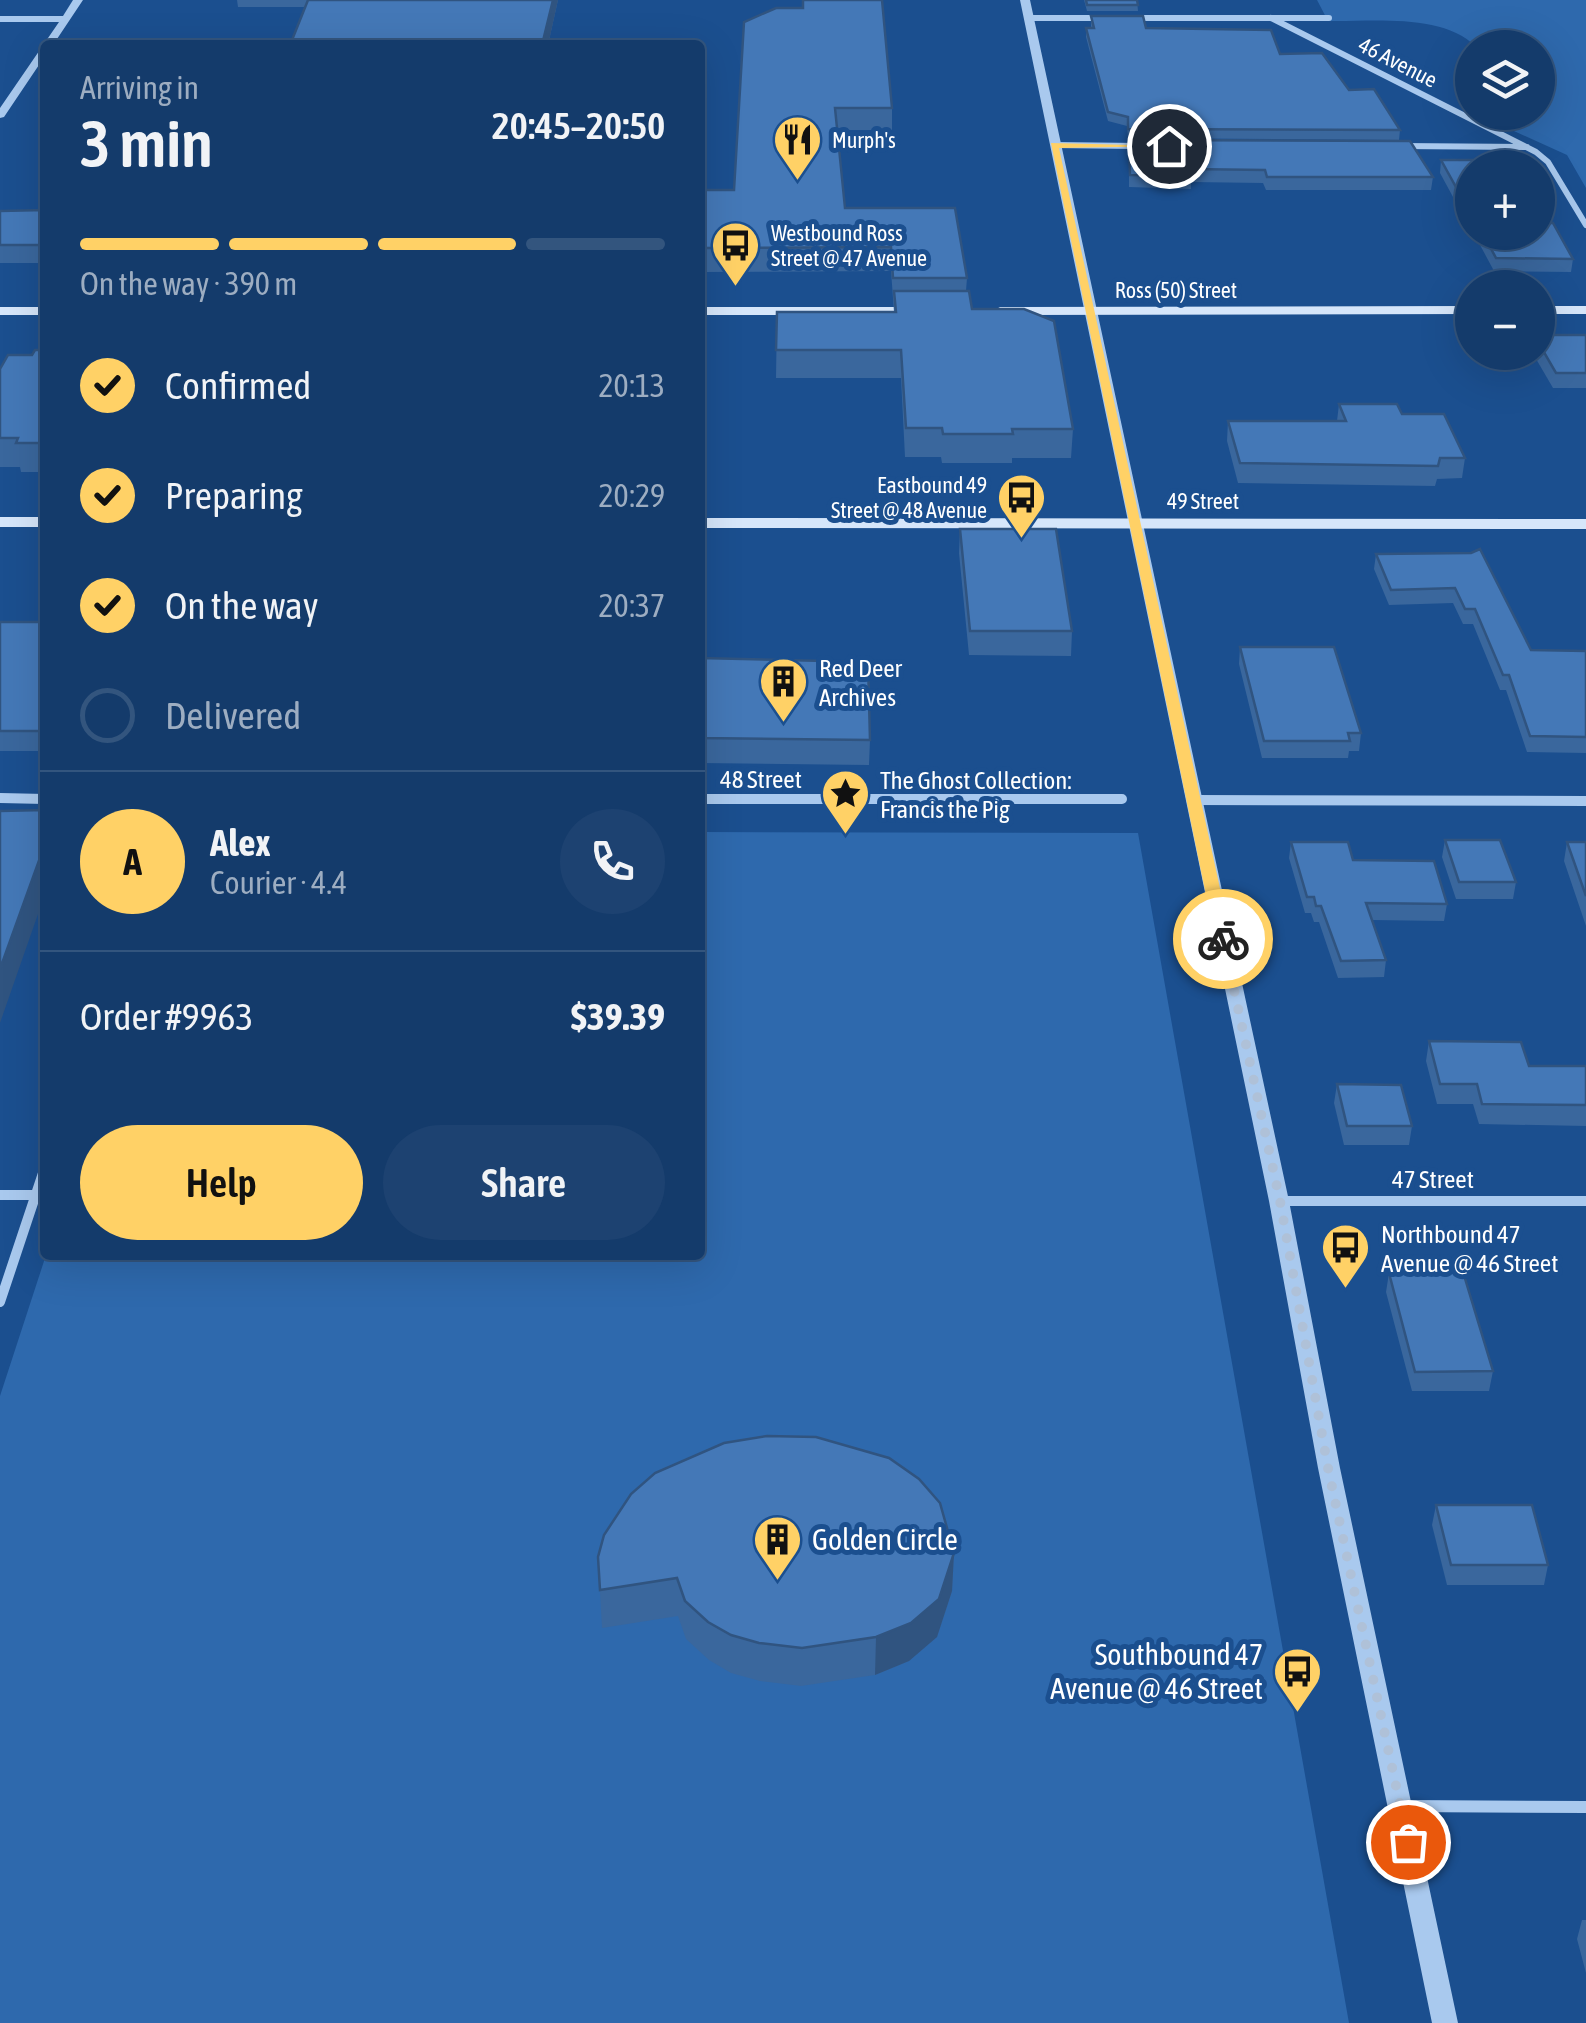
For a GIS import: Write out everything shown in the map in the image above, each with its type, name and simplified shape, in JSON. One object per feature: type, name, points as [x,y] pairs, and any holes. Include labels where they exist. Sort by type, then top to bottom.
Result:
[{"type":"main road","name":"Ross (50) Street","points":[[984,310],[1455,310]]},
{"type":"main road","points":[[1555,310],[1586,310]]},
{"type":"main road","points":[[0,311],[40,311]]},
{"type":"main road","points":[[705,311],[945,311]]},
{"type":"main road","points":[[0,522],[40,522]]},
{"type":"main road","name":"49 Street","points":[[705,523],[1586,524]]},
{"type":"street","points":[[51,40],[78,0]]},
{"type":"street","points":[[1024,0],[1280,1201],[1328,1468],[1446,2023]]},
{"type":"street","points":[[1028,18],[1329,18]]},
{"type":"street","name":"46 Avenue","points":[[1271,18],[1526,146],[1548,162],[1586,225]]},
{"type":"street","points":[[0,19],[66,19]]},
{"type":"street","points":[[0,115],[40,56]]},
{"type":"street","points":[[1054,145],[1149,146]]},
{"type":"street","points":[[1388,146],[1526,146]]},
{"type":"street","points":[[0,798],[40,798]]},
{"type":"street","name":"48 Street","points":[[705,799],[1122,799]]},
{"type":"street","points":[[1193,800],[1586,802]]},
{"type":"street","points":[[0,1302],[40,1181]]},
{"type":"street","points":[[0,1195],[35,1195]]},
{"type":"street","name":"47 Street","points":[[1280,1201],[1586,1201]]},
{"type":"street","points":[[1401,1806],[1586,1808]]},
{"type":"shaded area","points":[[1317,0],[1586,0],[1586,188],[1567,155],[1512,130],[1555,130],[1555,30],[1455,30],[1455,33],[1406,22],[1328,21]]},
{"type":"shaded area","points":[[705,832],[1138,833],[1349,2023],[0,2023],[0,1396],[44,1260],[705,1260]]},
{"type":"building","points":[[308,0],[553,0],[543,40],[292,40]]},
{"type":"building","points":[[803,0],[882,0],[892,108],[835,108],[845,208],[955,208],[967,278],[893,278],[891,247],[705,248],[705,190],[734,190],[744,22],[776,8],[803,8]]},
{"type":"building","points":[[1086,0],[1137,0],[1138,5],[1087,5]]},
{"type":"building","points":[[1091,16],[1143,16],[1146,28],[1271,30],[1280,54],[1322,53],[1349,90],[1374,89],[1400,130],[1128,129],[1128,117],[1108,112],[1086,28],[1094,28]]},
{"type":"building","points":[[1129,140],[1410,141],[1433,177],[1267,177],[1265,170],[1189,169],[1192,176],[1130,175]]},
{"type":"building","points":[[1441,160],[1455,160],[1455,185]]},
{"type":"building","points":[[40,210],[40,245],[0,245],[0,211]]},
{"type":"building","points":[[1555,227],[1573,259],[1496,258],[1492,250],[1555,250]]},
{"type":"building","points":[[894,291],[969,291],[972,309],[1024,309],[1054,321],[1073,429],[943,434],[942,428],[906,428],[901,350],[776,350],[777,312],[896,312]]},
{"type":"building","points":[[1555,335],[1586,335],[1586,373],[1556,373]]},
{"type":"building","points":[[40,350],[40,443],[16,443],[18,438],[0,438],[0,369],[8,355],[32,355]]},
{"type":"building","points":[[1339,404],[1397,404],[1402,414],[1444,414],[1465,458],[1440,458],[1438,466],[1240,463],[1228,421],[1346,421]]},
{"type":"building","points":[[960,529],[1056,529],[1072,631],[970,631]]},
{"type":"building","points":[[1480,549],[1531,650],[1586,651],[1586,737],[1530,736],[1509,675],[1503,675],[1475,609],[1465,609],[1455,588],[1391,590],[1376,554],[1471,553]]},
{"type":"building","points":[[0,622],[40,622],[40,731],[0,731]]},
{"type":"building","points":[[1240,647],[1334,647],[1361,733],[1348,733],[1350,741],[1264,741]]},
{"type":"building","name":"Red Deer Archives","points":[[705,658],[868,662],[870,740],[705,738]]},
{"type":"building","points":[[40,810],[40,858],[0,969],[0,811]]},
{"type":"building","points":[[1445,840],[1500,840],[1516,882],[1459,882]]},
{"type":"building","points":[[1291,842],[1348,842],[1353,860],[1434,861],[1447,904],[1366,903],[1386,960],[1341,961],[1321,906],[1316,906],[1314,897],[1307,897]]},
{"type":"building","points":[[1567,842],[1586,842],[1586,896]]},
{"type":"building","points":[[1429,1041],[1521,1042],[1529,1066],[1586,1066],[1586,1105],[1482,1104],[1477,1084],[1440,1084]]},
{"type":"building","points":[[1337,1084],[1401,1085],[1412,1126],[1347,1126]]},
{"type":"building","points":[[1463,1272],[1493,1371],[1415,1372],[1389,1273]]},
{"type":"building","name":"Golden Circle","points":[[767,1436],[816,1437],[889,1458],[919,1479],[940,1503],[954,1553],[939,1599],[911,1623],[876,1637],[802,1648],[731,1635],[708,1622],[685,1601],[677,1578],[600,1590],[598,1557],[604,1535],[631,1494],[655,1473],[724,1443]]},
{"type":"building","points":[[1436,1505],[1532,1505],[1548,1565],[1451,1565]]},
{"type":"way so far","points":[[1223,939],[1280,1201],[1328,1468],[1408,1842]]},
{"type":"place","name":"Murph's","points":[[797,182]]},
{"type":"place","name":"Westbound Ross Street @ 47 Avenue","points":[[736,288]]},
{"type":"place","name":"Eastbound 49 Street @ 48 Avenue","points":[[1022,540]]},
{"type":"place","name":"Red Deer Archives","points":[[784,724]]},
{"type":"place","name":"The Ghost Collection: Francis the Pig","points":[[845,836]]},
{"type":"place","name":"Northbound 47 Avenue @ 46 Street","points":[[1346,1290]]},
{"type":"place","name":"Golden Circle","points":[[777,1582]]},
{"type":"place","name":"Southbound 47 Avenue @ 46 Street","points":[[1298,1714]]},
{"type":"route","points":[[1169,146],[1054,145],[1223,939]]}]
